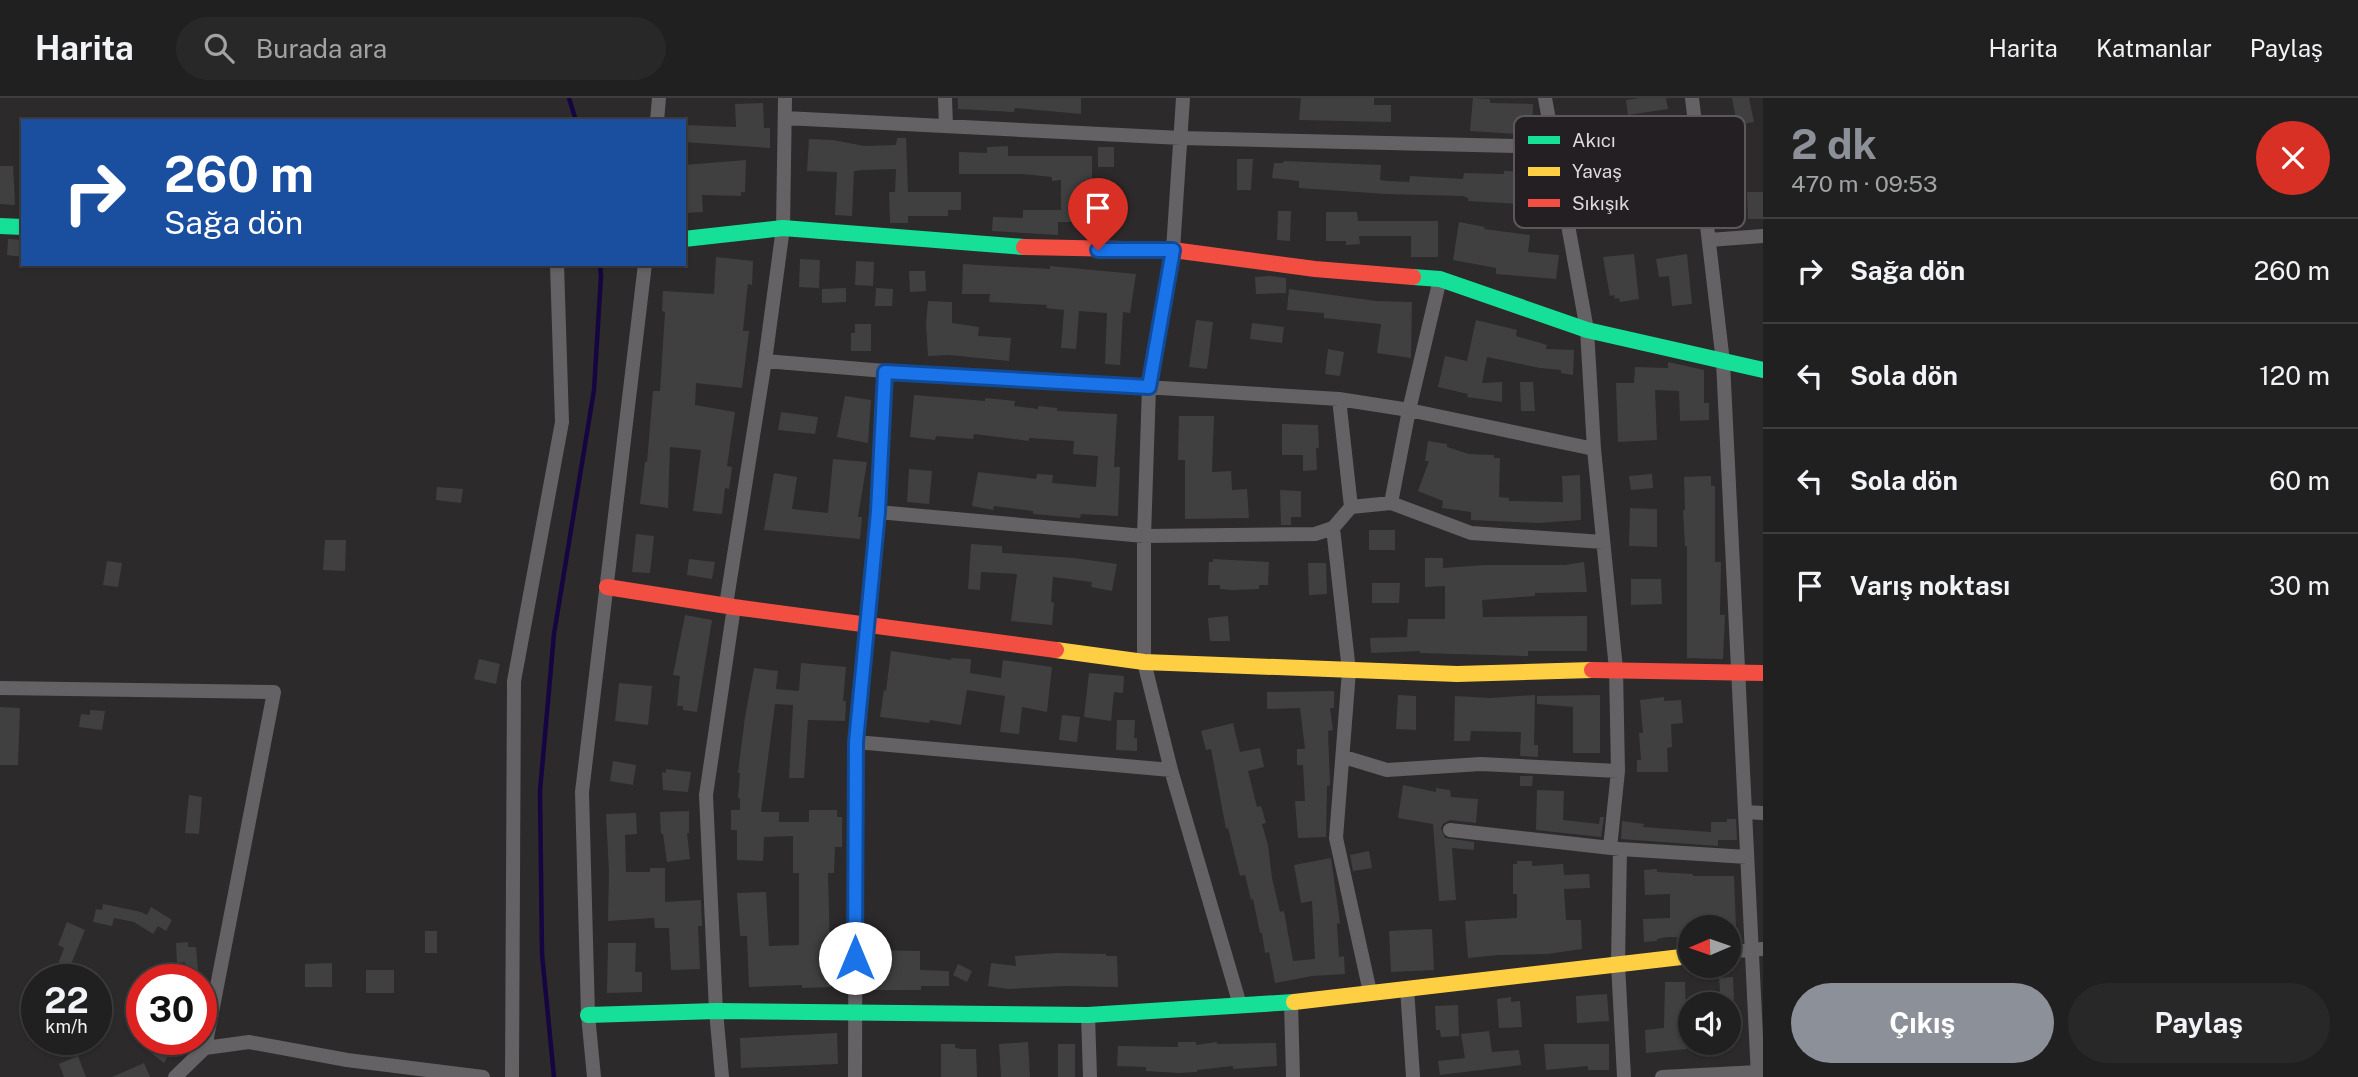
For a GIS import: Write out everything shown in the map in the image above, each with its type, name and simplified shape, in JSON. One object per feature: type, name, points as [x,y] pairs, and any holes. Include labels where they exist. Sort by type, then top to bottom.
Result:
[{"type":"street","points":[[657,119],[659,98]]},
{"type":"street","points":[[722,1077],[716,1011],[706,795],[783,228],[785,98]]},
{"type":"street","points":[[945,98],[946,126]]},
{"type":"street","points":[[1183,98],[1173,250],[1149,387],[1144,536],[1144,662],[1171,770],[1240,1005]]},
{"type":"street","points":[[1545,98],[1548,116]]},
{"type":"street","points":[[1692,98],[1694,116]]},
{"type":"street","points":[[785,118],[1181,138],[1514,146]]},
{"type":"street","points":[[0,226],[21,228]]},
{"type":"street","points":[[686,239],[783,228],[1048,249],[1173,250],[1315,269],[1440,279],[1587,330],[1763,370]]},
{"type":"street","points":[[1569,228],[1587,330],[1594,449],[1616,669],[1618,771],[1615,848],[1624,1077]]},
{"type":"street","points":[[1662,1077],[1758,1075],[1757,949],[1747,857],[1723,362],[1708,228]]},
{"type":"street","points":[[1709,240],[1763,236]]},
{"type":"street","points":[[512,1077],[514,681],[562,422],[557,266]]},
{"type":"street","points":[[594,1077],[588,1015],[582,792],[645,266]]},
{"type":"street","points":[[1391,503],[1409,410],[1440,279]]},
{"type":"street","points":[[765,361],[885,372],[1339,399],[1409,410],[1594,449]]},
{"type":"street","points":[[855,1077],[856,742],[878,512],[885,372]]},
{"type":"street","points":[[1339,399],[1351,507]]},
{"type":"street","points":[[878,512],[1144,536],[1315,534],[1333,528],[1351,507],[1391,503],[1471,533],[1603,542]]},
{"type":"street","points":[[1333,528],[1349,671],[1336,838],[1370,992]]},
{"type":"street","points":[[607,587],[1144,662],[1457,674],[1616,669],[1763,673]]},
{"type":"street","points":[[0,688],[274,692],[217,986]]},
{"type":"street","points":[[856,742],[1171,770]]},
{"type":"street","points":[[1344,757],[1387,770],[1482,764],[1618,771]]},
{"type":"street","points":[[1745,811],[1763,813]]},
{"type":"street","points":[[1450,830],[1615,848],[1747,857]]},
{"type":"street","points":[[588,1015],[716,1011],[1088,1015],[1291,1002],[1678,957]]},
{"type":"street","points":[[1407,988],[1413,1077]]},
{"type":"street","points":[[1291,1002],[1293,1077]]},
{"type":"street","points":[[1088,1015],[1090,1077]]},
{"type":"street","points":[[217,1046],[249,1042],[347,1060],[483,1077]]},
{"type":"street","points":[[175,1077],[198,1055]]},
{"type":"building","points":[[958,98],[1081,98],[1081,114],[1015,108],[1014,112],[958,109]]},
{"type":"building","points":[[1301,98],[1374,98],[1374,105],[1391,105],[1391,122],[1299,120]]},
{"type":"building","points":[[1473,98],[1490,99],[1490,103],[1533,104],[1533,116],[1514,116],[1514,134],[1470,131]]},
{"type":"building","points":[[1666,98],[1668,109],[1628,115],[1626,100]]},
{"type":"building","points":[[1732,98],[1749,98],[1754,122],[1745,124],[1745,116],[1735,116]]},
{"type":"building","points":[[763,103],[764,128],[770,128],[770,148],[686,142],[686,125],[736,127],[735,104]]},
{"type":"building","points":[[897,138],[906,138],[908,192],[961,192],[961,210],[948,210],[948,216],[908,216],[908,223],[890,223],[889,192],[895,192],[896,169],[863,170],[854,171],[852,216],[835,215],[837,172],[807,171],[809,139],[864,146],[896,145]]},
{"type":"building","points":[[1008,146],[1008,156],[1092,156],[1092,186],[1081,186],[1080,222],[1058,222],[1058,235],[992,231],[993,217],[1023,218],[1023,210],[1061,210],[1061,180],[1052,181],[1052,177],[1022,174],[959,174],[959,152],[987,153],[987,147]]},
{"type":"building","points":[[1098,147],[1114,147],[1114,167],[1098,167]]},
{"type":"building","points":[[1237,159],[1253,159],[1251,190],[1237,190]]},
{"type":"building","points":[[746,160],[745,192],[741,192],[741,196],[702,195],[703,212],[686,213],[686,165]]},
{"type":"building","points":[[1274,163],[1381,165],[1380,180],[1409,182],[1410,176],[1463,179],[1464,173],[1504,174],[1504,171],[1514,171],[1514,204],[1468,201],[1468,198],[1463,196],[1299,188],[1299,181],[1272,178]]},
{"type":"building","points":[[0,166],[13,166],[15,205],[0,204]]},
{"type":"building","points":[[1747,192],[1763,192],[1763,219],[1748,219]]},
{"type":"building","points":[[1278,211],[1291,211],[1290,241],[1277,240]]},
{"type":"building","points":[[1326,212],[1357,212],[1358,221],[1438,221],[1438,257],[1411,257],[1411,236],[1359,236],[1360,244],[1346,245],[1346,241],[1326,241]]},
{"type":"building","points":[[1459,222],[1485,227],[1484,229],[1530,235],[1528,252],[1559,255],[1556,279],[1496,274],[1496,268],[1453,260]]},
{"type":"building","points":[[8,239],[21,240],[21,257],[7,255]]},
{"type":"building","points":[[1634,254],[1639,299],[1620,302],[1614,295],[1610,296],[1603,257]]},
{"type":"building","points":[[1687,254],[1692,304],[1672,306],[1669,276],[1659,277],[1656,259]]},
{"type":"building","points":[[716,257],[753,261],[752,285],[748,284],[743,331],[749,331],[742,388],[696,383],[695,405],[735,412],[727,466],[732,467],[729,489],[725,488],[722,514],[693,511],[701,450],[670,447],[668,508],[640,504],[647,462],[653,391],[660,391],[665,312],[662,311],[663,291],[714,294]]},
{"type":"building","points":[[800,259],[820,260],[819,288],[799,287]]},
{"type":"building","points":[[856,261],[874,262],[873,286],[855,285]]},
{"type":"building","points":[[963,264],[1050,269],[1050,266],[1136,274],[1130,313],[1123,312],[1120,365],[1105,364],[1107,313],[1079,311],[1076,349],[1061,348],[1064,310],[1046,308],[1047,305],[989,302],[990,294],[962,294]]},
{"type":"building","points":[[909,271],[925,271],[926,291],[910,292]]},
{"type":"building","points":[[1255,277],[1286,278],[1286,293],[1256,294]]},
{"type":"building","points":[[846,288],[846,302],[822,303],[822,289]]},
{"type":"building","points":[[876,288],[893,289],[892,306],[875,306]]},
{"type":"building","points":[[1289,289],[1376,301],[1412,302],[1411,358],[1377,353],[1381,324],[1324,318],[1324,313],[1287,310]]},
{"type":"building","points":[[928,301],[952,302],[952,323],[979,327],[978,336],[1011,338],[1009,361],[949,355],[928,356]]},
{"type":"building","points":[[1196,320],[1213,322],[1207,369],[1189,367]]},
{"type":"building","points":[[1476,320],[1517,330],[1516,336],[1547,345],[1546,349],[1574,350],[1573,375],[1561,373],[1561,370],[1487,357],[1482,383],[1502,382],[1502,402],[1467,397],[1468,394],[1438,387],[1445,356],[1467,361]]},
{"type":"building","points":[[1252,323],[1284,327],[1282,343],[1250,339]]},
{"type":"building","points":[[855,324],[871,324],[871,351],[851,351],[851,333],[855,333]]},
{"type":"building","points":[[1328,349],[1344,352],[1340,376],[1325,374]]},
{"type":"building","points":[[1668,362],[1704,370],[1704,403],[1709,403],[1709,420],[1680,421],[1679,391],[1655,390],[1657,440],[1618,442],[1616,383],[1634,383],[1635,367],[1668,368]]},
{"type":"building","points":[[1520,382],[1533,382],[1535,411],[1521,411]]},
{"type":"building","points":[[914,395],[985,401],[985,398],[1015,401],[1014,406],[1038,409],[1038,406],[1057,408],[1057,411],[1117,414],[1114,467],[1120,467],[1118,516],[1081,514],[1080,518],[1033,514],[1033,511],[994,506],[993,510],[972,506],[978,472],[1036,479],[1037,474],[1053,475],[1052,483],[1096,487],[1098,456],[1073,454],[1074,441],[1029,438],[1029,441],[974,434],[973,439],[936,436],[935,440],[910,437]]},
{"type":"building","points":[[845,396],[871,400],[868,443],[837,437]]},
{"type":"building","points":[[781,412],[818,417],[815,434],[778,430]]},
{"type":"building","points":[[1179,416],[1214,416],[1212,472],[1231,471],[1232,490],[1247,489],[1249,518],[1185,519],[1185,460],[1178,460]]},
{"type":"building","points":[[1282,424],[1318,425],[1317,470],[1303,471],[1303,455],[1282,455]]},
{"type":"building","points":[[1428,441],[1447,444],[1447,447],[1469,454],[1494,455],[1494,458],[1500,458],[1499,497],[1509,498],[1509,501],[1563,502],[1562,476],[1580,475],[1581,520],[1538,523],[1471,520],[1471,512],[1442,508],[1443,501],[1418,491],[1429,461],[1425,461]]},
{"type":"building","points":[[833,459],[867,462],[858,517],[862,517],[860,539],[764,530],[774,473],[797,477],[792,509],[828,513]]},
{"type":"building","points":[[909,469],[932,471],[929,504],[907,502]]},
{"type":"building","points":[[1652,474],[1653,488],[1631,490],[1629,476]]},
{"type":"building","points":[[1711,476],[1711,486],[1715,486],[1715,562],[1721,562],[1720,615],[1725,615],[1723,659],[1687,658],[1684,477]]},
{"type":"building","points":[[437,487],[463,489],[461,503],[436,500]]},
{"type":"building","points":[[1280,490],[1301,491],[1301,517],[1291,517],[1291,525],[1281,525]]},
{"type":"building","points":[[1630,508],[1657,509],[1657,547],[1629,546]]},
{"type":"building","points":[[1369,530],[1395,530],[1395,550],[1369,550]]},
{"type":"building","points":[[636,534],[654,536],[650,573],[632,572]]},
{"type":"building","points":[[325,540],[346,540],[345,571],[323,570]]},
{"type":"building","points":[[971,544],[1002,546],[1002,553],[1117,564],[1112,591],[1091,587],[1092,582],[1053,577],[1052,625],[1011,621],[1017,574],[981,572],[980,590],[968,589]]},
{"type":"building","points":[[1425,558],[1443,558],[1443,568],[1565,565],[1584,562],[1587,592],[1535,593],[1535,596],[1482,600],[1483,617],[1587,616],[1587,651],[1528,651],[1528,656],[1420,651],[1371,653],[1370,638],[1407,637],[1408,619],[1445,619],[1445,586],[1425,587]]},
{"type":"building","points":[[689,559],[715,562],[712,579],[687,575]]},
{"type":"building","points":[[1213,559],[1269,562],[1268,585],[1259,585],[1259,589],[1232,590],[1220,589],[1220,585],[1208,585],[1209,562],[1213,562]]},
{"type":"building","points":[[107,561],[122,563],[118,587],[103,585]]},
{"type":"building","points":[[1308,563],[1326,563],[1327,594],[1309,595]]},
{"type":"building","points":[[1631,579],[1661,579],[1662,604],[1631,605]]},
{"type":"building","points":[[1372,583],[1400,583],[1399,603],[1372,603]]},
{"type":"building","points":[[685,615],[712,620],[697,712],[683,710],[683,706],[677,706],[680,676],[673,675]]},
{"type":"building","points":[[1228,616],[1230,641],[1210,641],[1208,618]]},
{"type":"building","points":[[891,651],[951,660],[971,659],[970,673],[1001,678],[1003,660],[1052,667],[1047,712],[1022,707],[1019,734],[1000,732],[1005,696],[967,690],[961,725],[880,717]]},
{"type":"building","points":[[479,659],[500,664],[496,684],[474,679]]},
{"type":"building","points":[[801,663],[846,667],[843,701],[846,701],[845,721],[808,720],[804,778],[789,778],[793,705],[775,704],[761,812],[779,812],[779,822],[809,822],[809,810],[837,810],[837,817],[842,817],[842,847],[835,847],[834,873],[828,873],[831,987],[749,987],[747,936],[740,936],[737,893],[766,892],[769,946],[799,945],[799,873],[793,873],[793,836],[764,837],[763,861],[737,860],[737,830],[731,830],[731,810],[740,810],[738,773],[745,717],[754,668],[778,671],[776,689],[799,691]]},
{"type":"building","points":[[1089,673],[1124,676],[1123,693],[1114,692],[1111,721],[1084,717]]},
{"type":"building","points":[[619,683],[652,686],[648,725],[615,721]]},
{"type":"building","points":[[1334,691],[1334,708],[1330,708],[1333,730],[1328,731],[1330,785],[1327,786],[1326,837],[1298,838],[1295,801],[1305,801],[1303,765],[1297,765],[1297,749],[1305,749],[1300,708],[1267,709],[1267,692]]},
{"type":"building","points":[[1398,695],[1416,696],[1416,730],[1396,729]]},
{"type":"building","points":[[1535,695],[1534,745],[1538,745],[1538,757],[1520,756],[1521,732],[1471,731],[1470,741],[1454,741],[1455,696],[1490,698]]},
{"type":"building","points":[[1600,695],[1600,753],[1573,753],[1573,707],[1537,704],[1537,696]]},
{"type":"building","points":[[1664,697],[1664,701],[1681,700],[1683,723],[1671,724],[1672,747],[1667,748],[1668,772],[1637,772],[1637,760],[1641,760],[1639,733],[1643,733],[1640,700]]},
{"type":"building","points":[[0,707],[20,708],[18,765],[0,765]]},
{"type":"building","points":[[90,710],[105,711],[102,730],[79,727],[81,714],[90,715]]},
{"type":"building","points":[[1062,715],[1080,717],[1077,742],[1059,740]]},
{"type":"building","points":[[1117,720],[1135,720],[1134,738],[1137,738],[1137,751],[1116,750]]},
{"type":"building","points":[[1233,723],[1240,752],[1260,748],[1264,767],[1248,771],[1257,807],[1261,806],[1266,823],[1262,824],[1272,878],[1280,912],[1284,911],[1293,961],[1315,959],[1312,901],[1301,903],[1294,865],[1331,858],[1340,923],[1337,924],[1339,957],[1344,956],[1345,974],[1312,976],[1275,983],[1253,899],[1251,900],[1245,875],[1240,876],[1228,828],[1226,829],[1211,749],[1206,750],[1201,731]]},
{"type":"building","points":[[613,761],[636,765],[633,785],[610,781]]},
{"type":"building","points":[[666,769],[691,772],[688,792],[663,790],[662,772],[666,773]]},
{"type":"building","points":[[1520,776],[1533,776],[1532,786],[1520,786]]},
{"type":"building","points":[[1403,785],[1436,792],[1436,788],[1450,790],[1451,797],[1478,799],[1476,823],[1450,820],[1441,828],[1445,838],[1474,842],[1474,850],[1452,848],[1456,900],[1439,901],[1433,824],[1398,818]]},
{"type":"building","points":[[1537,790],[1564,791],[1563,820],[1599,824],[1600,817],[1604,817],[1601,837],[1536,830]]},
{"type":"building","points":[[189,795],[202,797],[199,834],[185,833]]},
{"type":"building","points":[[689,811],[687,833],[690,859],[667,862],[660,812]]},
{"type":"building","points":[[636,813],[637,834],[625,835],[626,872],[650,872],[650,868],[665,868],[665,902],[701,900],[702,926],[698,926],[700,969],[671,970],[669,928],[655,928],[654,918],[608,921],[606,814]]},
{"type":"building","points":[[1727,819],[1736,819],[1737,840],[1718,840],[1718,846],[1621,839],[1622,821],[1644,824],[1643,827],[1711,832],[1711,822],[1727,822]]},
{"type":"building","points":[[1369,851],[1372,868],[1353,871],[1350,855]]},
{"type":"building","points":[[1517,861],[1532,861],[1532,866],[1563,864],[1564,875],[1589,874],[1590,888],[1564,889],[1566,920],[1581,920],[1582,949],[1547,954],[1468,958],[1465,921],[1517,918],[1517,894],[1513,894],[1513,864],[1517,864]]},
{"type":"building","points":[[1657,869],[1657,872],[1693,876],[1734,876],[1736,915],[1678,915],[1678,937],[1644,942],[1643,919],[1670,918],[1670,894],[1645,895],[1644,870]]},
{"type":"building","points":[[103,904],[147,915],[151,907],[172,920],[166,931],[158,926],[153,934],[134,922],[114,918],[112,926],[93,922],[96,909],[102,910]]},
{"type":"building","points":[[67,922],[85,930],[71,964],[58,964],[64,948],[58,945]]},
{"type":"building","points":[[1432,929],[1434,970],[1391,972],[1389,931]]},
{"type":"building","points":[[425,931],[437,931],[437,953],[425,953]]},
{"type":"building","points":[[188,942],[188,947],[196,947],[197,964],[177,963],[176,943]]},
{"type":"building","points":[[608,943],[636,943],[635,972],[642,972],[642,992],[607,993]]},
{"type":"building","points":[[869,950],[920,951],[920,970],[949,971],[949,986],[921,986],[921,990],[870,990]]},
{"type":"building","points":[[1056,953],[1117,956],[1118,987],[1008,989],[988,986],[991,963],[1016,966],[1015,956]]},
{"type":"building","points":[[332,963],[332,987],[305,987],[305,964]]},
{"type":"building","points":[[958,964],[972,971],[967,982],[953,975]]},
{"type":"building","points":[[366,970],[394,970],[394,993],[366,993]]},
{"type":"building","points":[[1719,978],[1733,978],[1734,992],[1720,992]]},
{"type":"building","points":[[1665,982],[1685,982],[1685,992],[1678,992],[1678,1050],[1646,1053],[1645,1030],[1664,1028]]},
{"type":"building","points":[[1607,994],[1609,1021],[1577,1023],[1576,996]]},
{"type":"building","points":[[1511,997],[1511,1002],[1520,1001],[1522,1027],[1499,1028],[1497,999]]},
{"type":"building","points":[[1458,1005],[1459,1036],[1441,1037],[1440,1030],[1436,1030],[1435,1006]]},
{"type":"building","points":[[1489,1031],[1492,1052],[1519,1050],[1521,1065],[1440,1075],[1438,1061],[1465,1058],[1461,1034]]},
{"type":"building","points":[[837,1033],[838,1064],[741,1068],[740,1038]]},
{"type":"building","points":[[1028,1042],[1030,1077],[1001,1077],[999,1044]]},
{"type":"building","points":[[1178,1042],[1196,1042],[1196,1045],[1217,1042],[1276,1043],[1277,1066],[1233,1069],[1233,1066],[1179,1073],[1146,1071],[1146,1067],[1117,1066],[1118,1046],[1178,1047]]},
{"type":"building","points":[[941,1044],[976,1049],[977,1077],[941,1077]]},
{"type":"building","points":[[1058,1044],[1075,1044],[1075,1077],[1058,1077]]},
{"type":"building","points":[[1544,1044],[1609,1044],[1609,1070],[1588,1070],[1588,1066],[1546,1070]]},
{"type":"building","points":[[154,1055],[173,1055],[171,1058],[168,1056],[164,1063]]},
{"type":"building","points":[[78,1056],[86,1077],[64,1077],[59,1064]]},
{"type":"building","points":[[144,1063],[150,1077],[112,1077]]},
{"type":"waterway","points":[[569,98],[575,119]]},
{"type":"waterway","points":[[554,1077],[542,954],[540,791],[554,634],[594,390],[600,266]]},
{"type":"traffic: fast","points":[[0,226],[21,227]]},
{"type":"traffic: fast","points":[[686,239],[783,228],[1024,247]]},
{"type":"traffic: fast","points":[[1413,277],[1440,279],[1587,330],[1763,370]]},
{"type":"traffic: fast","points":[[588,1015],[716,1011],[1088,1015],[1294,1002]]},
{"type":"traffic: slow","points":[[1056,650],[1144,662],[1457,674],[1592,670]]},
{"type":"traffic: slow","points":[[1294,1002],[1678,957]]},
{"type":"traffic: jam","points":[[1024,247],[1173,250],[1315,269],[1413,277]]},
{"type":"traffic: jam","points":[[607,587],[734,607],[1056,650]]},
{"type":"traffic: jam","points":[[1592,670],[1763,673]]},
{"type":"route","points":[[855,958],[856,742],[878,512],[885,372],[1149,387],[1173,250],[1098,250]]}]
